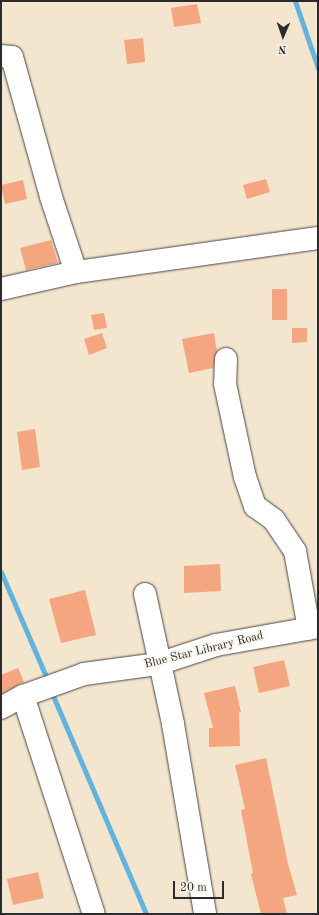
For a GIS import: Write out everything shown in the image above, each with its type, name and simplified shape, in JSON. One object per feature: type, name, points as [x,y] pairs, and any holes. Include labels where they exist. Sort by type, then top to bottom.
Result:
[{"type":"street","points":[[1,56],[12,57],[51,197],[76,272]]},
{"type":"street","points":[[1,289],[76,272],[318,238]]},
{"type":"street","points":[[226,359],[225,384],[245,477],[255,506],[274,520],[295,550],[314,628]]},
{"type":"street","points":[[145,594],[158,664],[173,724],[204,914]]},
{"type":"street","name":"Blue Star Library Road","points":[[1,708],[23,696],[84,674],[158,664],[216,645],[314,628]]},
{"type":"street","points":[[23,696],[94,914]]},
{"type":"building","points":[[197,4],[201,23],[174,27],[171,8]]},
{"type":"building","points":[[143,38],[145,62],[127,64],[124,40]]},
{"type":"building","points":[[266,179],[270,192],[247,199],[243,185]]},
{"type":"building","points":[[23,180],[27,199],[5,204],[1,185]]},
{"type":"building","points":[[51,240],[58,263],[26,270],[20,248]]},
{"type":"building","points":[[272,289],[287,289],[287,320],[272,320]]},
{"type":"building","points":[[104,313],[107,328],[94,330],[91,315]]},
{"type":"building","points":[[292,328],[307,328],[307,342],[292,343]]},
{"type":"building","points":[[102,333],[107,348],[89,355],[84,339]]},
{"type":"building","points":[[214,333],[217,351],[213,368],[189,373],[182,339]]},
{"type":"building","points":[[35,429],[40,467],[22,470],[17,432]]},
{"type":"building","points":[[220,564],[221,591],[184,593],[184,566]]},
{"type":"building","points":[[85,590],[96,635],[61,643],[49,599]]},
{"type":"building","points":[[284,660],[290,686],[259,693],[253,667]]},
{"type":"building","points":[[18,668],[24,682],[1,694],[1,675]]},
{"type":"building","points":[[235,686],[241,712],[239,713],[240,746],[209,747],[209,728],[213,728],[204,693]]},
{"type":"building","points":[[266,758],[288,864],[297,895],[283,898],[287,914],[261,914],[251,874],[253,873],[241,810],[245,809],[235,765]]},
{"type":"building","points":[[38,872],[44,898],[13,905],[7,879]]},
{"type":"waterway","points":[[295,1],[318,68]]},
{"type":"waterway","points":[[1,572],[48,681]]},
{"type":"waterway","points":[[51,691],[146,914]]}]
